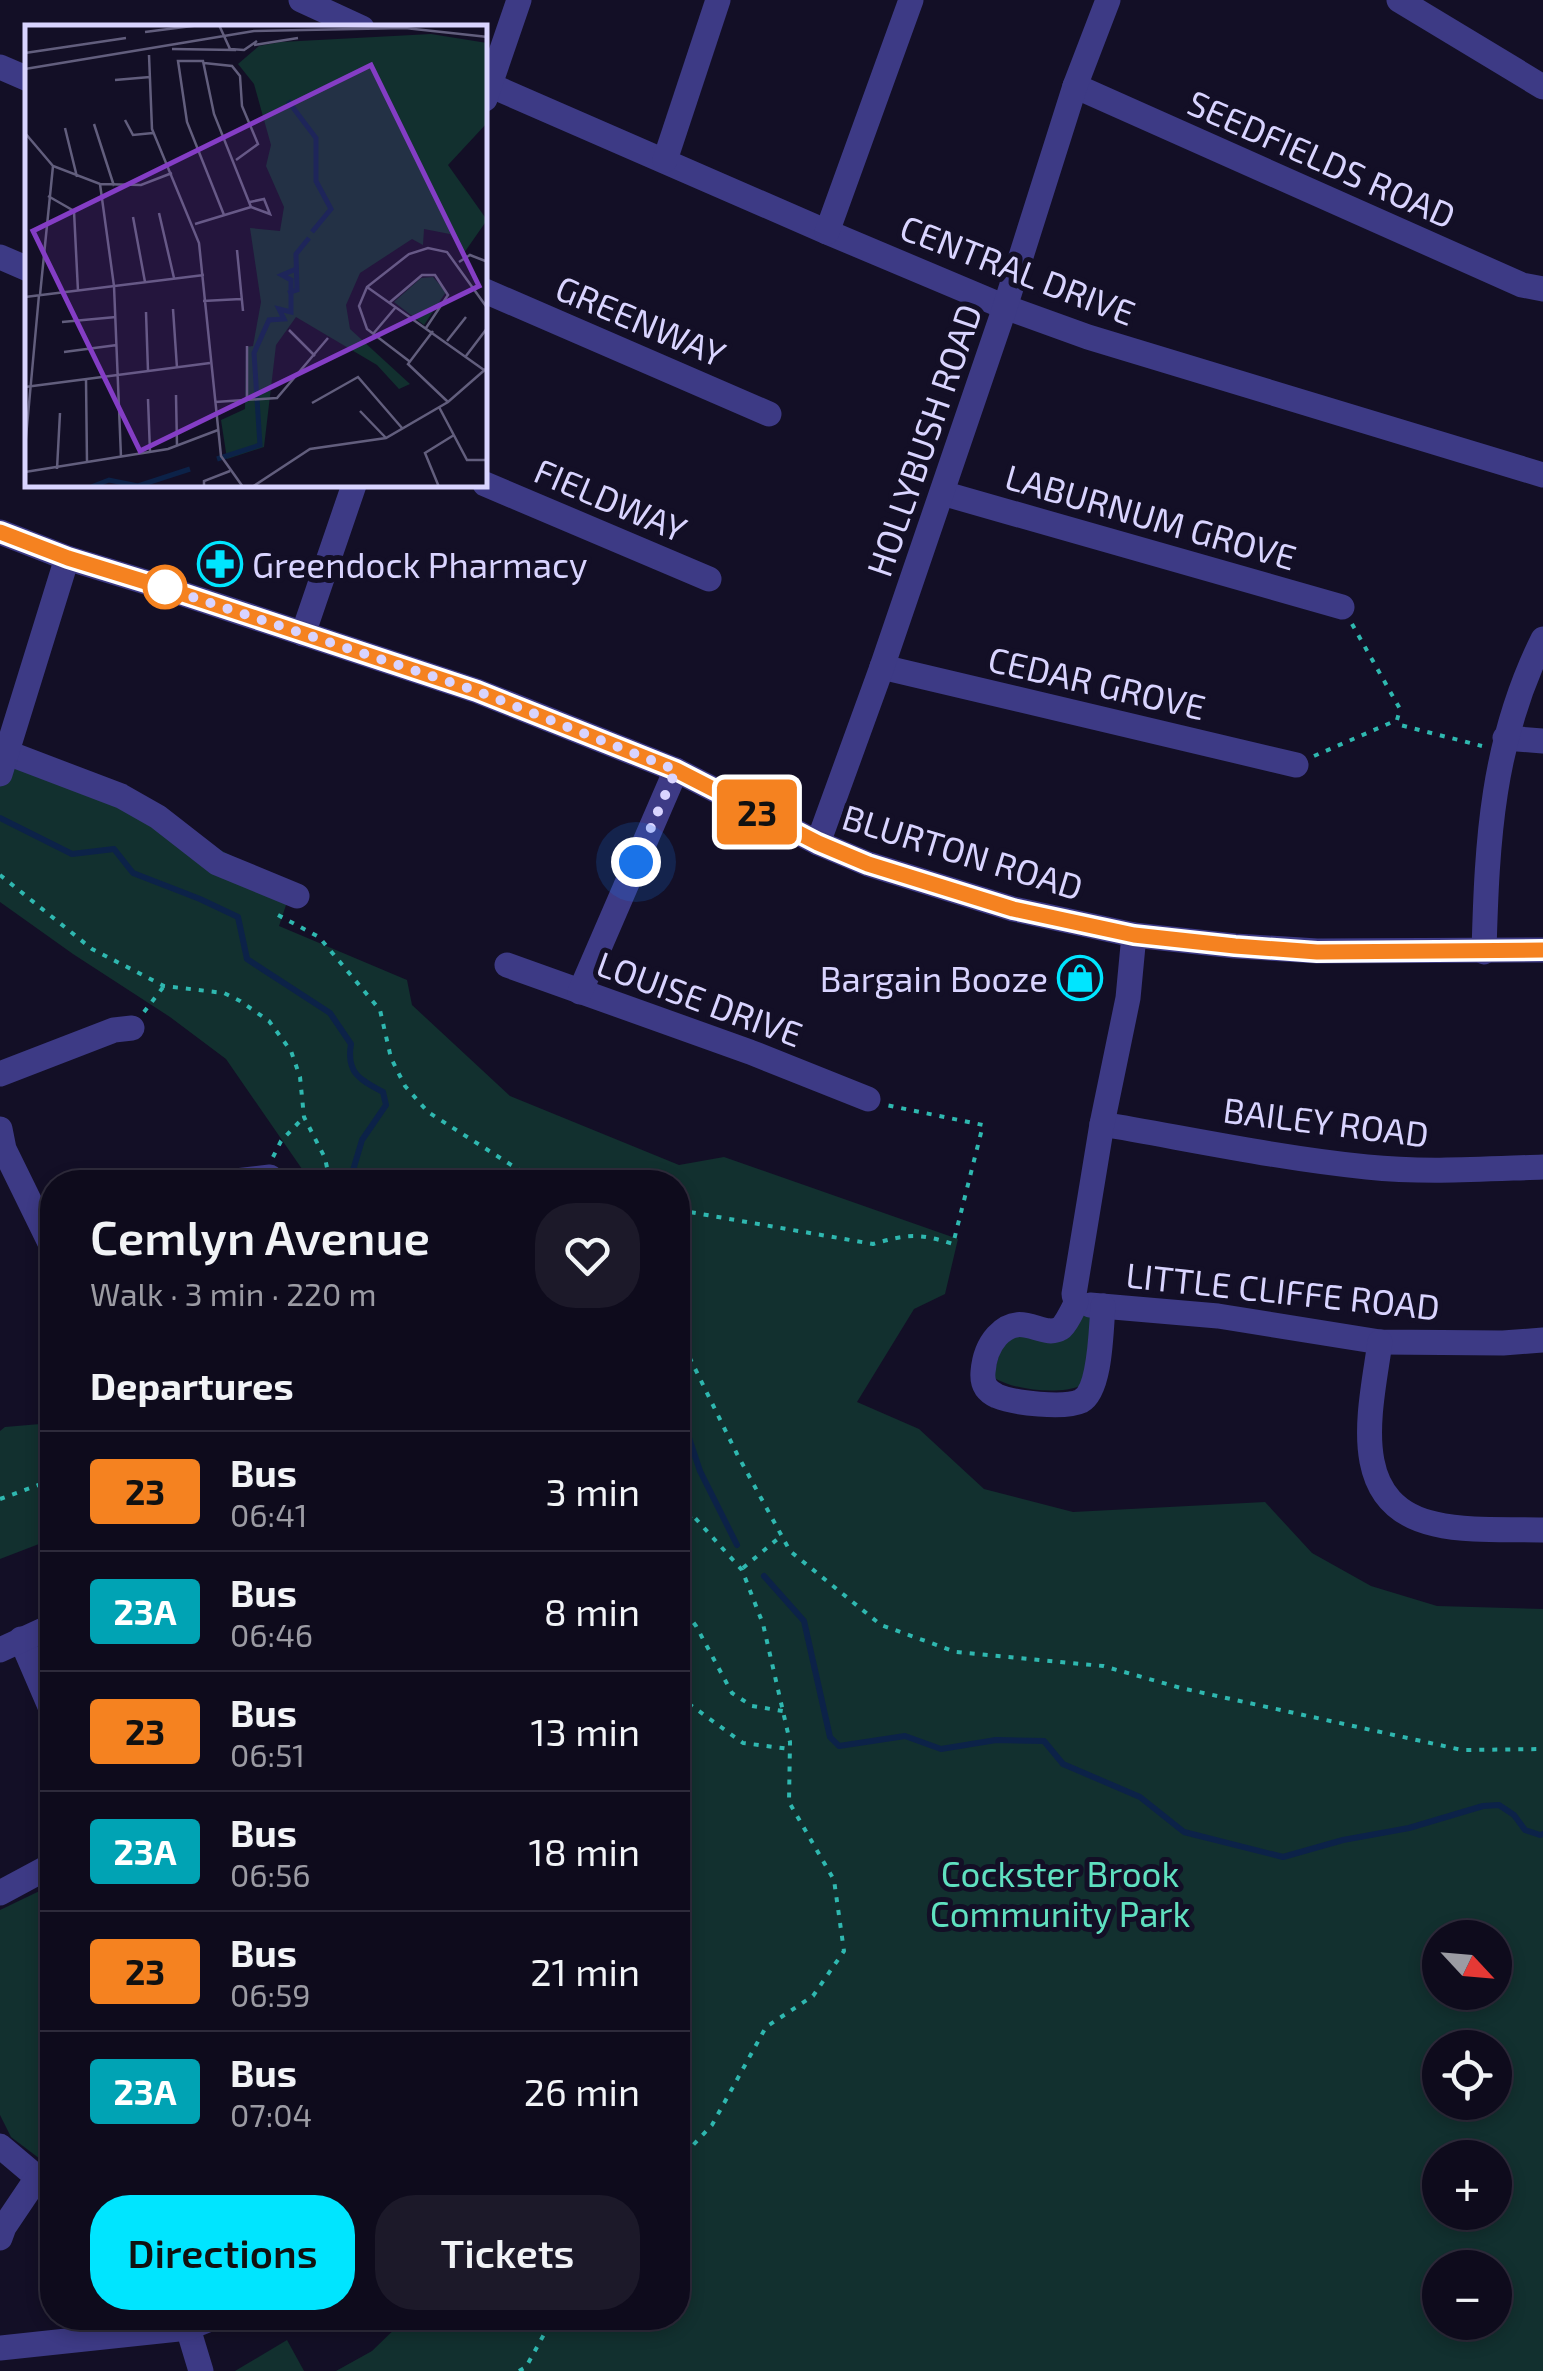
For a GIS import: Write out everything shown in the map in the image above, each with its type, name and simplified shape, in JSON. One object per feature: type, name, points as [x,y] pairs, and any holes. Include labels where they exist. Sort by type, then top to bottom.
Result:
[{"type":"street","points":[[302,0],[356,25]]},
{"type":"street","points":[[488,86],[519,0]]},
{"type":"street","points":[[665,160],[718,0]]},
{"type":"street","points":[[827,232],[911,0]]},
{"type":"street","name":"HOLLYBUSH ROAD","points":[[818,843],[942,493],[1075,86],[1108,0]]},
{"type":"street","points":[[1400,0],[1543,87]]},
{"type":"street","points":[[0,67],[25,78]]},
{"type":"street","name":"SEEDFIELDS ROAD","points":[[1075,86],[1522,286],[1543,289]]},
{"type":"street","name":"CENTRAL DRIVE","points":[[488,89],[665,160],[1005,307],[1088,337],[1543,476]]},
{"type":"street","points":[[0,256],[25,268]]},
{"type":"street","name":"GREENWAY","points":[[488,292],[769,414]]},
{"type":"street","name":"FIELDWAY","points":[[488,485],[709,579]]},
{"type":"street","points":[[303,634],[353,488]]},
{"type":"street","name":"LABURNUM GROVE","points":[[942,493],[1342,607]]},
{"type":"street","name":"BLURTON ROAD","points":[[0,532],[68,558],[477,691],[676,770],[818,843],[868,864],[1013,909],[1134,935],[1235,946],[1317,952],[1543,950]]},
{"type":"street","points":[[68,558],[4,764],[131,801],[174,828],[217,863],[286,901]]},
{"type":"street","points":[[1484,952],[1486,859],[1504,744],[1522,687],[1543,640]]},
{"type":"street","name":"CEDAR GROVE","points":[[882,666],[1296,764]]},
{"type":"street","points":[[1504,744],[1543,741]]},
{"type":"street","points":[[580,992],[676,770]]},
{"type":"street","points":[[1104,1306],[1094,1384],[1085,1399],[1063,1405],[1015,1401],[985,1388],[985,1356],[999,1334],[1018,1324],[1061,1329],[1076,1302],[1074,1294],[1102,1124],[1128,998],[1134,935]]},
{"type":"street","name":"LOUISE DRIVE","points":[[507,965],[868,1099]]},
{"type":"street","points":[[0,1074],[119,1024]]},
{"type":"street","name":"BAILEY ROAD","points":[[1102,1124],[1367,1167],[1543,1167]]},
{"type":"street","points":[[0,1130],[4,1149],[40,1222]]},
{"type":"street","name":"LITTLE CLIFFE ROAD","points":[[1076,1302],[1218,1316],[1380,1342],[1543,1340]]},
{"type":"street","points":[[1380,1342],[1368,1428],[1370,1460],[1380,1487],[1392,1502],[1434,1524],[1543,1530]]},
{"type":"street","points":[[40,1631],[10,1645],[40,1692]]},
{"type":"street","points":[[0,1893],[40,1871]]},
{"type":"street","points":[[0,2146],[40,2175]]},
{"type":"street","points":[[0,2238],[4,2227],[40,2184]]},
{"type":"street","points":[[0,2348],[169,2330]]},
{"type":"street","points":[[189,2330],[201,2371]]},
{"type":"path","points":[[1342,607],[1400,709],[1400,726],[1504,744]]},
{"type":"path","points":[[1296,764],[1397,720]]},
{"type":"path","points":[[0,875],[92,949],[164,986],[224,993],[269,1020],[296,1064],[304,1117],[328,1170]]},
{"type":"path","points":[[286,901],[380,1010],[392,1058],[405,1086],[428,1112],[519,1170]]},
{"type":"path","points":[[119,1024],[164,986]]},
{"type":"path","points":[[690,1212],[873,1244],[901,1236],[928,1236],[953,1244],[984,1125],[868,1099]]},
{"type":"path","points":[[256,1170],[270,1163],[281,1141],[304,1117]]},
{"type":"path","points":[[690,1358],[790,1551],[882,1625],[956,1652],[1103,1666],[1180,1688],[1462,1750],[1543,1749]]},
{"type":"path","points":[[0,1499],[40,1484]]},
{"type":"path","points":[[690,1513],[742,1570],[763,1624],[790,1749],[789,1802],[834,1880],[844,1951],[813,1996],[766,2026],[712,2125],[690,2148]]},
{"type":"path","points":[[742,1570],[782,1536]]},
{"type":"path","points":[[690,1618],[732,1693],[752,1706],[783,1712]]},
{"type":"path","points":[[690,1705],[743,1743],[790,1749]]},
{"type":"path","points":[[519,2371],[526,2367],[546,2330]]},
{"type":"green space","name":"Cockster Brook Community Park","points":[[0,736],[292,887],[279,926],[407,980],[412,1005],[510,1096],[679,1165],[724,1157],[958,1239],[945,1294],[914,1309],[857,1402],[919,1429],[984,1489],[1073,1512],[1265,1502],[1312,1553],[1371,1586],[1437,1606],[1543,1609],[1543,2371],[336,2371],[372,2351],[394,2330],[690,2330],[690,1170],[303,1170],[226,1059],[0,902]]},
{"type":"green space","points":[[1095,1308],[1087,1376],[1080,1386],[1036,1390],[993,1377],[1005,1334],[1075,1321]]},
{"type":"green space","points":[[40,1424],[40,1544],[0,1559],[0,1431],[5,1427]]},
{"type":"green space","points":[[40,1891],[40,2159],[11,2137],[0,2115],[0,1910]]},
{"type":"green space","points":[[287,2340],[304,2371],[235,2371]]},
{"type":"waterway","points":[[0,818],[72,854],[114,849],[133,873],[238,917],[247,959],[330,1013],[351,1044],[356,1074],[383,1092],[386,1105],[362,1140],[353,1170]]},
{"type":"waterway","points":[[690,1441],[700,1471],[737,1545]]},
{"type":"waterway","points":[[764,1576],[804,1621],[830,1737],[839,1746],[905,1736],[941,1749],[996,1740],[1044,1741],[1063,1764],[1140,1797],[1184,1832],[1283,1857],[1343,1840],[1409,1828],[1483,1806],[1499,1805],[1514,1815],[1525,1830],[1543,1834]]},
{"type":"bus line","name":"23","points":[[0,532],[68,558],[477,691],[676,770],[818,843],[868,864],[1013,909],[1134,935],[1235,946],[1317,952],[1543,950]]},
{"type":"place","name":"Greendock Pharmacy","points":[[220,564]]},
{"type":"place","name":"Bargain Booze","points":[[1080,978]]},
{"type":"route","points":[[165,587],[477,691],[676,770],[636,862]]}]
